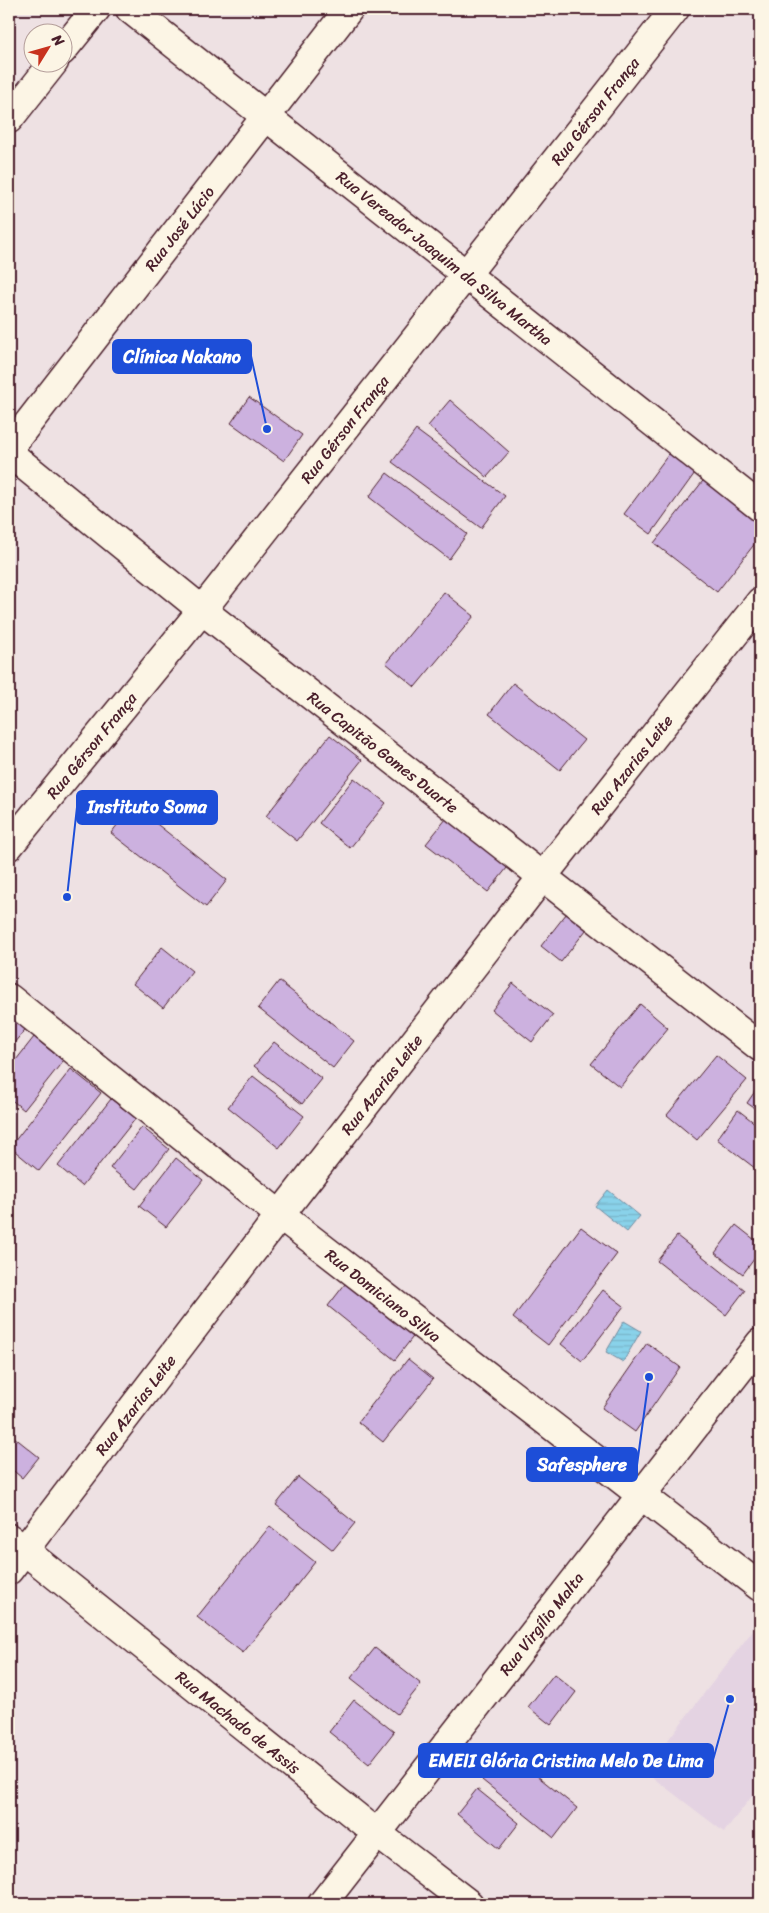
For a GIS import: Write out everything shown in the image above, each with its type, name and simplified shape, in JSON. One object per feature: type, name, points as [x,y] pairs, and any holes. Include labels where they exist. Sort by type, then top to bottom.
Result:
[{"type":"street","points":[[72,39],[96,9]]},
{"type":"street","name":"Rua Vereador Joaquim da Silva Martha","points":[[130,9],[267,115],[760,507]]},
{"type":"street","name":"Rua José Lúcio","points":[[9,448],[349,9]]},
{"type":"street","name":"Rua Gérson França","points":[[9,846],[202,610],[676,9]]},
{"type":"street","points":[[9,119],[46,72]]},
{"type":"street","name":"Rua Capitão Gomes Duarte","points":[[9,453],[202,610],[760,1047]]},
{"type":"street","name":"Rua Azarias Leite","points":[[14,1553],[760,602]]},
{"type":"street","name":"Rua Domiciano Silva","points":[[9,998],[280,1215],[760,1587]]},
{"type":"street","name":"Rua Virgílio Malta","points":[[322,1904],[760,1343]]},
{"type":"street","name":"Rua Machado de Assis","points":[[14,1553],[470,1904]]},
{"type":"shaded area","points":[[757,1625],[760,1628],[760,1786],[724,1832],[644,1771]]},
{"type":"water","points":[[608,1190],[640,1216],[627,1232],[595,1206]]},
{"type":"water","points":[[624,1321],[641,1331],[623,1362],[606,1352]]},
{"type":"building","points":[[249,397],[302,435],[284,461],[231,423]]},
{"type":"building","points":[[450,400],[509,452],[487,477],[428,426]]},
{"type":"building","points":[[416,430],[505,496],[481,528],[392,462]]},
{"type":"building","points":[[671,451],[697,470],[651,534],[624,514]]},
{"type":"building","points":[[710,472],[760,511],[760,537],[717,592],[654,543]]},
{"type":"building","points":[[387,473],[467,534],[449,559],[369,497]]},
{"type":"building","points":[[444,592],[474,616],[415,687],[386,663]]},
{"type":"building","points":[[513,683],[584,740],[560,770],[489,714]]},
{"type":"building","points":[[330,735],[362,760],[297,841],[266,816]]},
{"type":"building","points":[[354,778],[386,803],[350,848],[319,823]]},
{"type":"building","points":[[133,805],[227,880],[206,907],[111,833]]},
{"type":"building","points":[[450,814],[511,863],[488,892],[426,844]]},
{"type":"building","points":[[570,909],[590,925],[561,962],[541,946]]},
{"type":"building","points":[[162,947],[192,971],[163,1008],[133,984]]},
{"type":"building","points":[[279,981],[354,1041],[333,1068],[258,1008]]},
{"type":"building","points":[[513,983],[553,1015],[532,1042],[492,1010]]},
{"type":"building","points":[[640,1004],[668,1028],[620,1087],[591,1064]]},
{"type":"building","points":[[9,1011],[28,1026],[9,1049]]},
{"type":"building","points":[[34,1037],[63,1061],[24,1110],[9,1098],[9,1069]]},
{"type":"building","points":[[274,1042],[322,1079],[302,1104],[254,1066]]},
{"type":"building","points":[[716,1055],[747,1080],[697,1140],[667,1115]]},
{"type":"building","points":[[71,1069],[101,1093],[39,1171],[10,1147]]},
{"type":"building","points":[[253,1076],[304,1116],[279,1148],[228,1107]]},
{"type":"building","points":[[760,1084],[760,1112],[747,1103]]},
{"type":"building","points":[[111,1099],[136,1118],[82,1186],[58,1166]]},
{"type":"building","points":[[738,1110],[760,1127],[760,1172],[717,1139]]},
{"type":"building","points":[[142,1127],[169,1149],[137,1189],[110,1168]]},
{"type":"building","points":[[176,1158],[203,1180],[166,1227],[139,1206]]},
{"type":"building","points":[[736,1225],[760,1244],[760,1251],[743,1274],[715,1253]]},
{"type":"building","points":[[581,1227],[617,1254],[548,1345],[513,1318]]},
{"type":"building","points":[[677,1236],[745,1290],[726,1315],[657,1261]]},
{"type":"building","points":[[352,1275],[419,1329],[395,1360],[328,1306]]},
{"type":"building","points":[[603,1290],[624,1306],[582,1361],[561,1344]]},
{"type":"building","points":[[647,1343],[680,1367],[635,1432],[602,1408]]},
{"type":"building","points":[[408,1359],[433,1379],[383,1442],[358,1422]]},
{"type":"building","points":[[9,1433],[39,1457],[22,1478],[9,1467]]},
{"type":"building","points":[[298,1477],[355,1523],[333,1550],[276,1505]]},
{"type":"building","points":[[270,1526],[315,1562],[243,1653],[197,1617]]},
{"type":"building","points":[[375,1648],[421,1684],[397,1714],[351,1678]]},
{"type":"building","points":[[554,1674],[576,1692],[551,1725],[528,1707]]},
{"type":"building","points":[[354,1700],[394,1732],[369,1764],[329,1732]]},
{"type":"building","points":[[505,1750],[577,1808],[554,1838],[482,1780]]},
{"type":"building","points":[[477,1789],[519,1823],[499,1849],[457,1814]]},
{"type":"place","name":"Clínica Nakano","points":[[267,429]]},
{"type":"place","name":"Instituto Soma","points":[[67,897]]},
{"type":"place","name":"Safesphere","points":[[649,1377]]},
{"type":"place","name":"EMEII Glória Cristina Melo De Lima","points":[[730,1699]]}]
